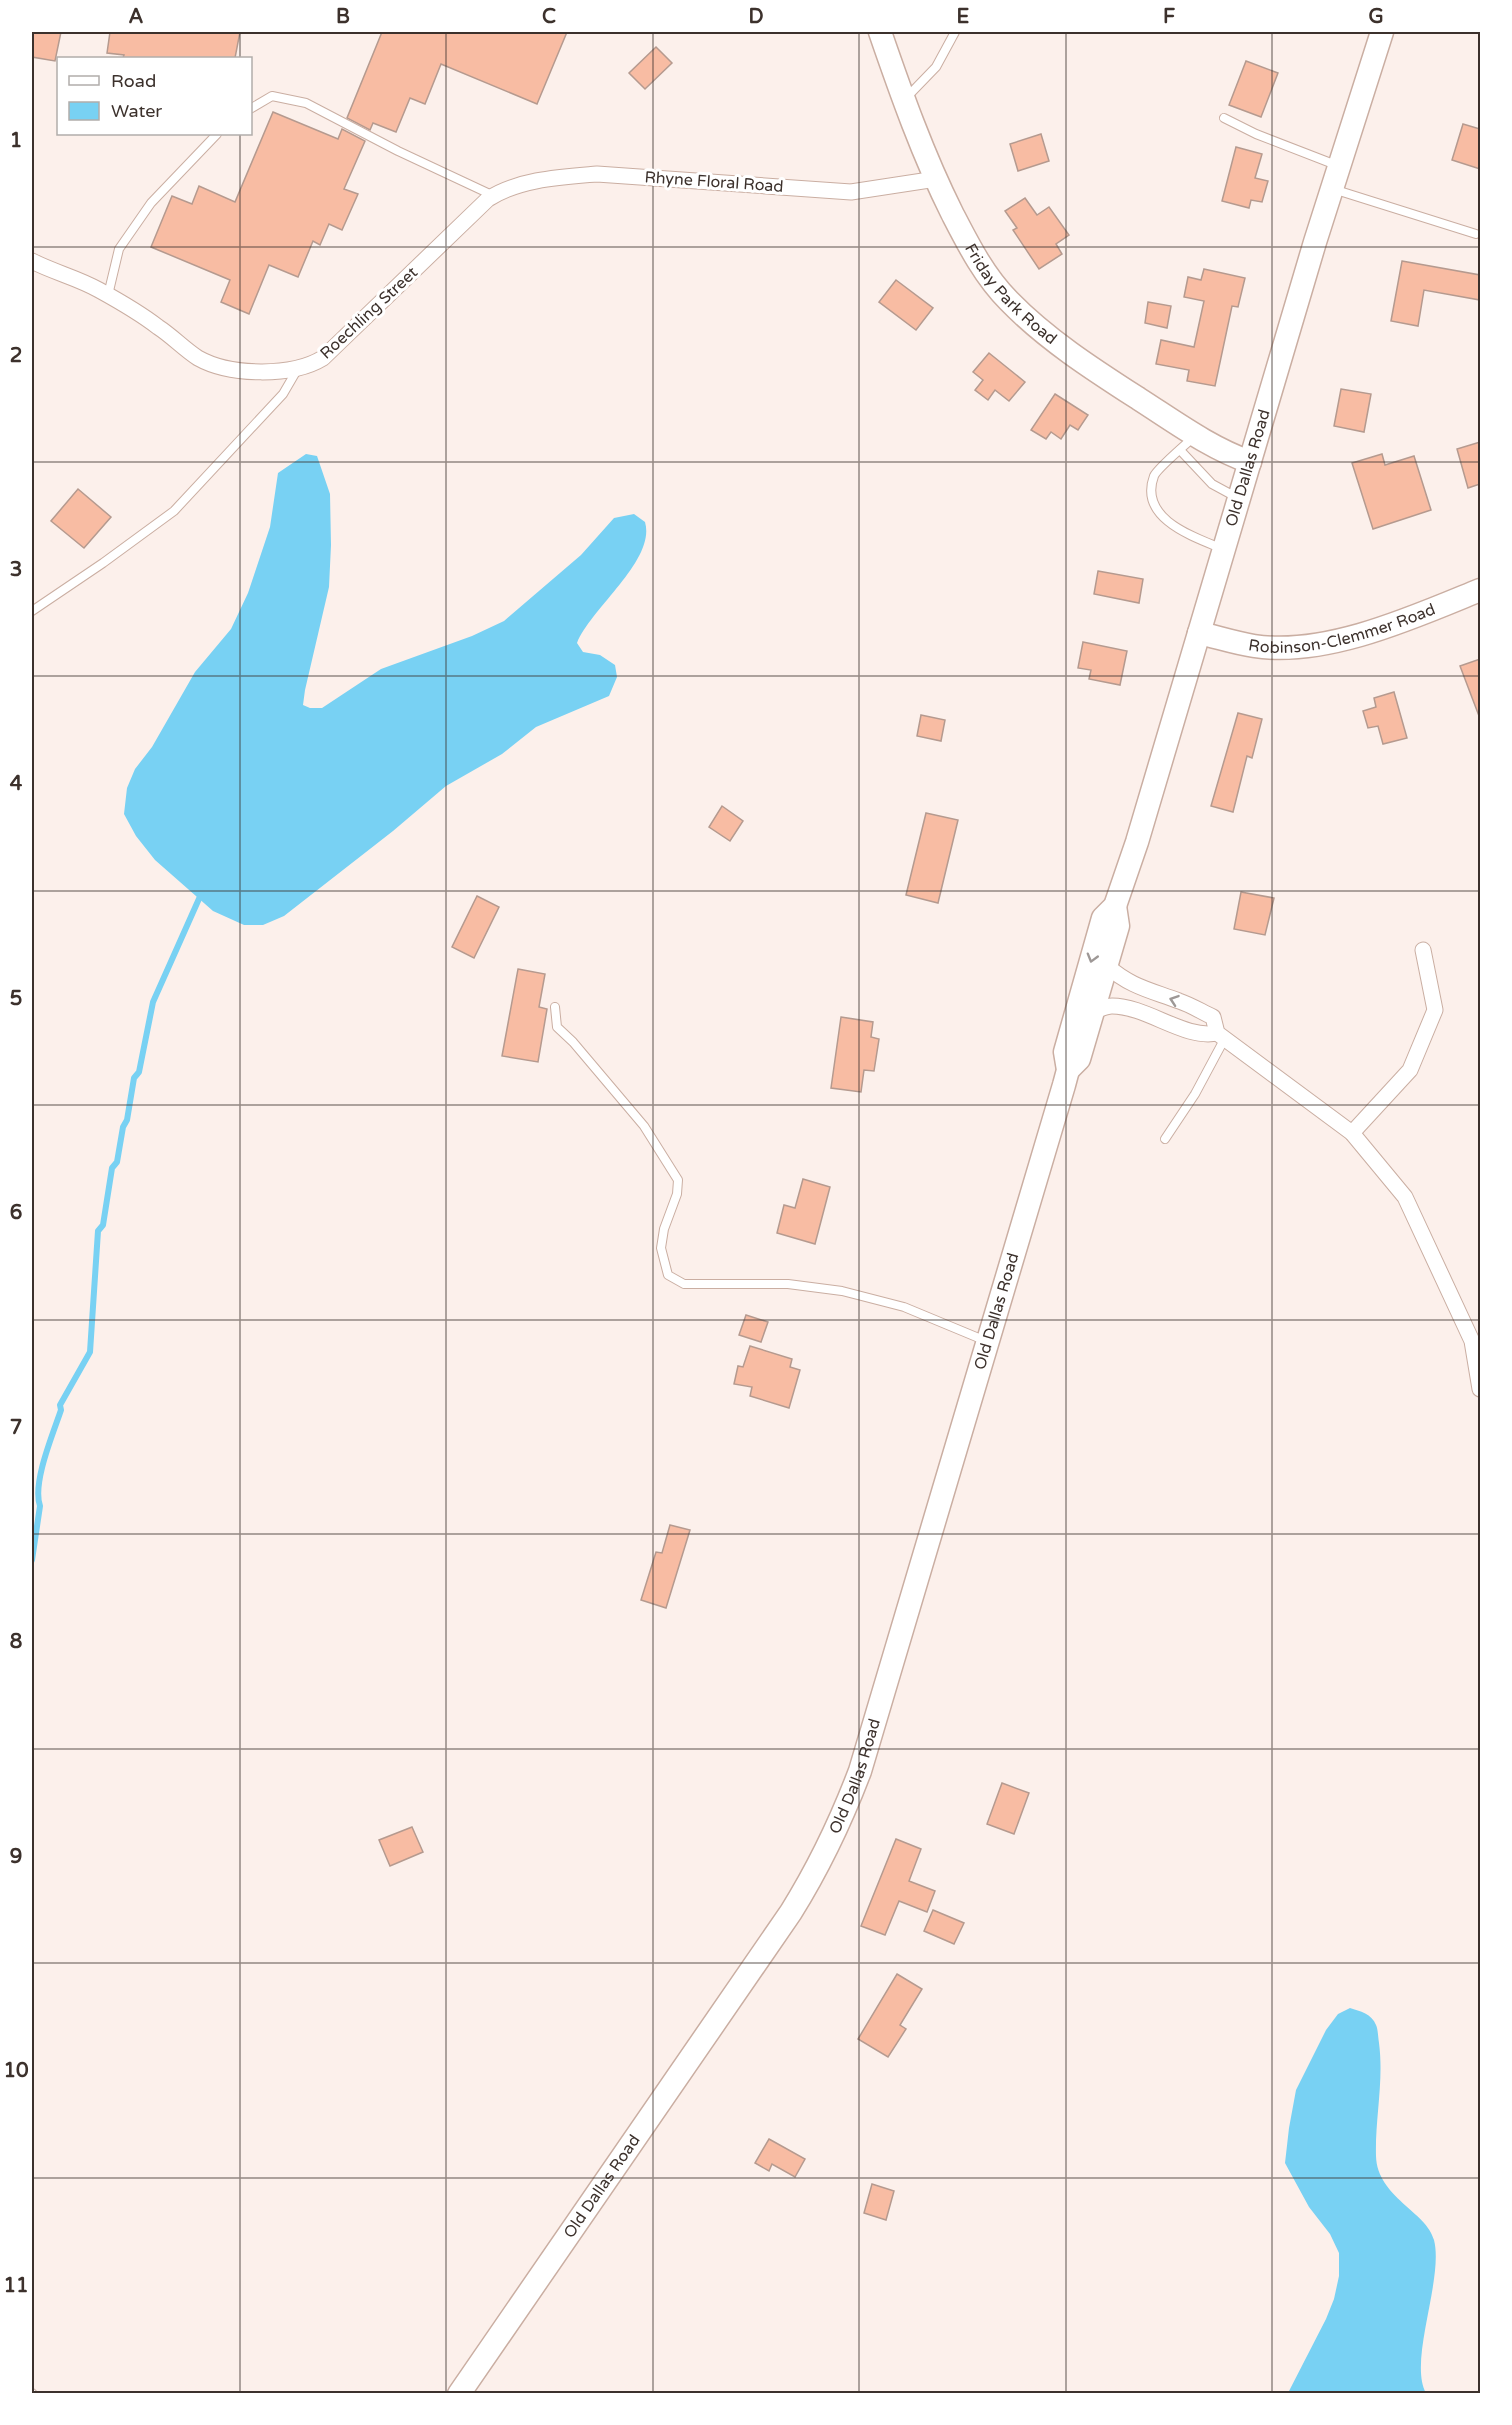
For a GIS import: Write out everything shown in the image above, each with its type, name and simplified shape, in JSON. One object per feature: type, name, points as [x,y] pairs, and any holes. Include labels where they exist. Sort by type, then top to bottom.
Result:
[{"type":"main road","name":"Friday Park Road","points":[[880,32],[936,179],[967,242],[1008,300],[1047,336],[1110,381],[1188,443],[1250,462]]},
{"type":"main road","name":"Old Dallas Road","points":[[459,2394],[791,1912],[810,1882],[835,1834],[860,1771],[1068,1070],[1065,1052],[1103,918],[1115,906],[1137,842],[1331,189],[1382,32]]},
{"type":"main road","name":"Robinson-Clemmer Road","points":[[1199,633],[1254,646],[1319,644],[1348,639],[1388,626],[1480,590]]},
{"type":"main road","name":"Old Dallas Road","points":[[1068,1070],[1079,1059],[1107,966],[1119,924],[1115,906]]},
{"type":"street","name":"Rhyne Floral Road","points":[[494,196],[513,187],[562,177],[597,174],[851,192],[936,179]]},
{"type":"street","name":"Roechling Street","points":[[32,261],[108,295],[158,326],[198,358],[212,364],[249,371],[297,370],[310,366],[323,358],[494,196]]},
{"type":"street","points":[[1352,1134],[1410,1070],[1435,1010],[1423,950]]},
{"type":"street","points":[[1107,966],[1123,980],[1214,1017],[1221,1035],[1352,1134],[1406,1197],[1476,1340],[1480,1389]]},
{"type":"street","points":[[1094,1011],[1111,1006],[1137,1011],[1204,1035],[1221,1035]]},
{"type":"lane","points":[[904,100],[936,67],[955,32]]},
{"type":"lane","points":[[252,108],[272,96],[306,103],[494,196]]},
{"type":"lane","points":[[1224,118],[1256,134],[1338,166]]},
{"type":"lane","points":[[108,295],[119,249],[151,203],[216,135]]},
{"type":"lane","points":[[1331,189],[1476,234]]},
{"type":"lane","points":[[32,611],[174,511],[276,402],[297,370]]},
{"type":"lane","points":[[1224,549],[1185,533],[1168,523],[1157,508],[1152,495],[1154,475],[1188,443],[1212,484],[1239,499]]},
{"type":"lane","points":[[555,1007],[557,1027],[573,1041],[644,1126],[678,1180],[677,1194],[664,1229],[661,1248],[668,1275],[684,1284],[788,1284],[842,1291],[904,1307],[988,1342]]},
{"type":"lane","points":[[1165,1139],[1196,1094],[1221,1035]]},
{"type":"water","points":[[306,454],[317,456],[330,494],[331,545],[329,587],[303,705],[310,708],[322,708],[381,669],[472,636],[504,621],[581,555],[614,518],[634,514],[645,522],[646,537],[641,552],[632,567],[577,643],[583,652],[600,655],[615,665],[617,677],[609,696],[536,727],[502,754],[446,786],[393,831],[284,916],[263,925],[244,925],[213,911],[155,860],[136,836],[124,814],[127,788],[135,769],[152,747],[195,672],[231,629],[248,593],[270,527],[278,473]]},
{"type":"water","points":[[1350,2008],[1369,2016],[1378,2031],[1380,2071],[1376,2156],[1378,2170],[1393,2193],[1430,2230],[1434,2240],[1436,2256],[1434,2276],[1421,2361],[1426,2393],[1288,2393],[1326,2319],[1334,2299],[1339,2276],[1339,2253],[1330,2234],[1309,2207],[1285,2163],[1289,2128],[1296,2090],[1326,2030],[1338,2014]]},
{"type":"building","points":[[32,32],[61,32],[55,61],[32,57]]},
{"type":"building","points":[[110,32],[240,32],[235,57],[123,57],[124,55],[107,53]]},
{"type":"building","points":[[382,32],[567,32],[537,104],[441,64],[425,104],[410,98],[396,132],[373,123],[370,130],[347,118]]},
{"type":"building","points":[[656,47],[672,63],[645,89],[629,73]]},
{"type":"building","points":[[1246,61],[1278,73],[1261,117],[1229,105]]},
{"type":"building","points":[[273,112],[338,139],[342,129],[365,141],[344,189],[358,194],[342,230],[329,224],[320,245],[313,241],[298,277],[269,265],[249,314],[221,302],[230,280],[151,247],[172,196],[192,204],[199,186],[235,202]]},
{"type":"building","points":[[1463,124],[1480,129],[1480,169],[1452,160]]},
{"type":"building","points":[[1041,134],[1049,161],[1018,171],[1010,144]]},
{"type":"building","points":[[1236,147],[1262,154],[1255,178],[1268,181],[1262,202],[1251,200],[1249,208],[1222,201]]},
{"type":"building","points":[[1025,198],[1037,215],[1049,207],[1069,235],[1056,244],[1062,254],[1039,269],[1013,230],[1017,228],[1005,211]]},
{"type":"building","points":[[1402,261],[1480,275],[1480,300],[1424,290],[1418,326],[1391,321]]},
{"type":"building","points":[[1204,269],[1245,278],[1238,307],[1232,306],[1215,386],[1187,381],[1189,370],[1156,364],[1161,340],[1194,347],[1204,301],[1184,297],[1188,277],[1201,280]]},
{"type":"building","points":[[896,280],[933,308],[916,330],[879,302]]},
{"type":"building","points":[[1148,302],[1171,306],[1167,328],[1145,323]]},
{"type":"building","points":[[989,353],[1025,382],[1009,401],[995,390],[988,400],[975,390],[983,380],[973,372]]},
{"type":"building","points":[[1341,389],[1371,394],[1364,432],[1334,426]]},
{"type":"building","points":[[1055,394],[1088,415],[1078,430],[1070,425],[1061,439],[1051,432],[1046,439],[1031,430]]},
{"type":"building","points":[[1480,442],[1480,484],[1468,488],[1457,449]]},
{"type":"building","points":[[1382,454],[1385,465],[1414,456],[1431,510],[1373,529],[1352,463]]},
{"type":"building","points":[[78,489],[111,517],[84,548],[51,521]]},
{"type":"building","points":[[1098,571],[1143,579],[1139,603],[1094,594]]},
{"type":"building","points":[[1083,642],[1127,651],[1120,685],[1089,679],[1091,670],[1078,668]]},
{"type":"building","points":[[1480,659],[1480,715],[1479,716],[1460,666]]},
{"type":"building","points":[[1394,692],[1407,738],[1383,744],[1378,726],[1368,728],[1363,711],[1376,707],[1374,698]]},
{"type":"building","points":[[1238,713],[1262,719],[1252,758],[1247,756],[1233,812],[1211,806]]},
{"type":"building","points":[[921,715],[945,720],[941,741],[917,736]]},
{"type":"building","points":[[722,806],[743,821],[730,841],[709,827]]},
{"type":"building","points":[[926,813],[958,820],[938,903],[906,895]]},
{"type":"building","points":[[1241,892],[1274,898],[1265,935],[1234,929]]},
{"type":"building","points":[[477,896],[499,907],[474,958],[452,947]]},
{"type":"building","points":[[518,969],[545,974],[539,1007],[547,1009],[538,1062],[502,1056]]},
{"type":"building","points":[[841,1017],[873,1022],[871,1037],[879,1039],[874,1071],[864,1070],[861,1092],[831,1088]]},
{"type":"building","points":[[803,1179],[830,1187],[815,1244],[777,1233],[784,1205],[795,1208]]},
{"type":"building","points":[[746,1315],[768,1322],[761,1342],[739,1335]]},
{"type":"building","points":[[750,1346],[792,1359],[790,1367],[800,1370],[789,1408],[750,1396],[752,1387],[734,1384],[738,1366],[743,1367]]},
{"type":"building","points":[[670,1525],[690,1530],[666,1608],[641,1600],[656,1552],[662,1553]]},
{"type":"building","points":[[1002,1783],[1029,1793],[1014,1834],[987,1824]]},
{"type":"building","points":[[412,1827],[423,1852],[390,1866],[379,1840]]},
{"type":"building","points":[[896,1839],[921,1849],[909,1881],[935,1891],[927,1912],[899,1901],[885,1935],[861,1926]]},
{"type":"building","points":[[933,1910],[964,1923],[954,1944],[924,1931]]},
{"type":"building","points":[[897,1974],[922,1989],[900,2025],[906,2029],[888,2057],[858,2039]]},
{"type":"building","points":[[769,2139],[805,2159],[795,2177],[772,2164],[769,2171],[755,2163]]},
{"type":"building","points":[[872,2184],[894,2191],[886,2220],[864,2213]]},
{"type":"waterway","points":[[32,1560],[40,1506],[39,1485],[44,1458],[61,1410],[60,1405],[90,1352],[98,1231],[103,1225],[112,1168],[117,1162],[134,1078],[139,1072],[153,1002],[202,892]]}]
